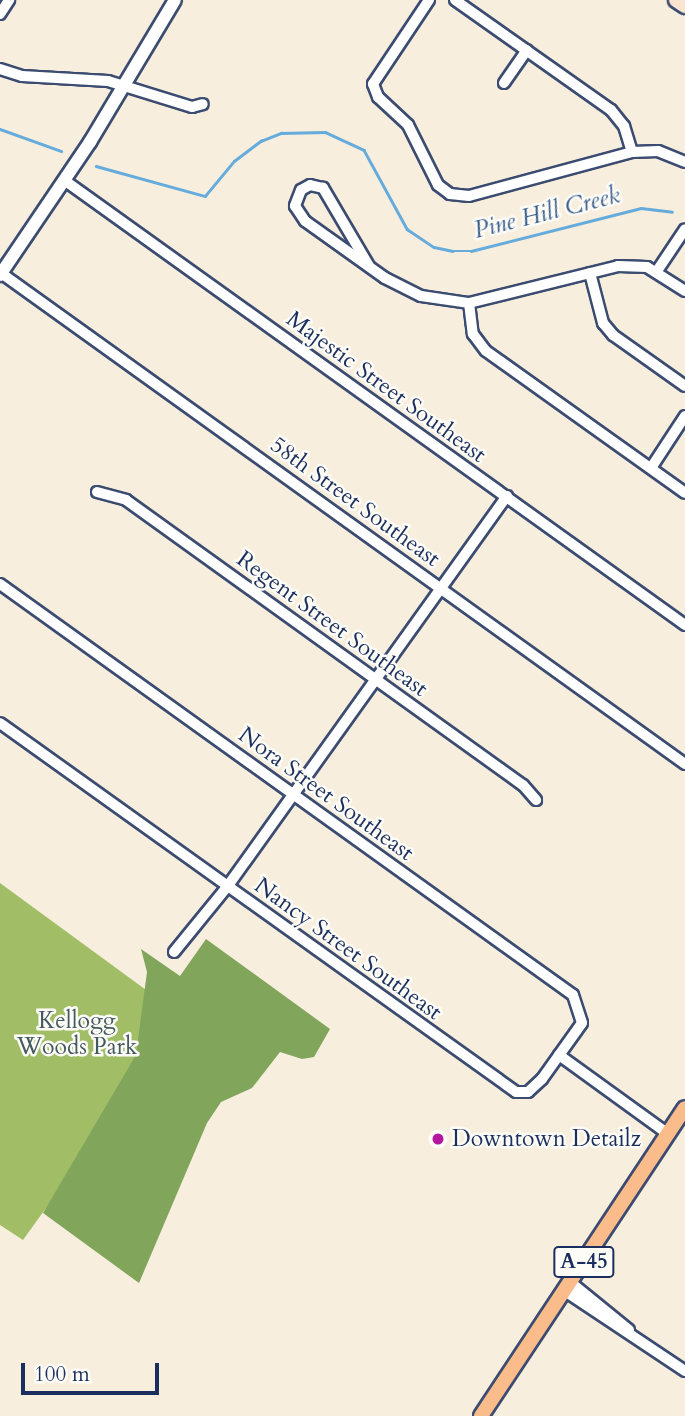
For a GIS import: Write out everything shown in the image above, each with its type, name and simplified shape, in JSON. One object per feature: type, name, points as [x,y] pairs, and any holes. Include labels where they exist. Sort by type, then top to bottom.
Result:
[{"type":"main road","points":[[676,0],[685,6]]},
{"type":"main road","name":"A-45","points":[[481,1416],[685,1108]]},
{"type":"street","points":[[0,14],[9,0]]},
{"type":"street","points":[[1,274],[124,85],[174,0]]},
{"type":"street","points":[[429,0],[382,66],[373,84],[374,90],[408,125],[439,185],[450,194],[469,196],[632,152],[658,151],[685,162]]},
{"type":"street","points":[[455,0],[611,110],[624,126],[632,152]]},
{"type":"street","points":[[504,83],[527,50]]},
{"type":"street","points":[[0,69],[22,76],[85,77],[124,85],[192,107],[203,104]]},
{"type":"street","name":"Majestic Street Southeast","points":[[64,180],[685,625]]},
{"type":"street","points":[[369,266],[323,188],[310,184],[301,190],[295,206],[304,221],[369,266],[421,296],[469,303],[618,266],[657,271],[685,291]]},
{"type":"street","points":[[657,271],[685,229]]},
{"type":"street","points":[[590,273],[603,323],[614,335],[685,386]]},
{"type":"street","name":"58th Street Southeast","points":[[1,274],[685,764]]},
{"type":"street","points":[[469,303],[473,334],[486,351],[685,493]]},
{"type":"street","points":[[652,468],[685,416]]},
{"type":"street","name":"Regent Street Southeast","points":[[97,492],[125,500],[523,785],[536,800]]},
{"type":"street","points":[[174,953],[227,887],[507,496]]},
{"type":"street","name":"Nora Street Southeast","points":[[0,584],[573,995],[582,1023],[559,1055]]},
{"type":"street","name":"Nancy Street Southeast","points":[[0,723],[516,1091],[528,1092],[559,1055]]},
{"type":"street","points":[[559,1055],[668,1134]]},
{"type":"street","points":[[568,1287],[685,1371]]},
{"type":"green space","name":"Kellogg Woods Park","points":[[0,883],[183,1017],[23,1240],[0,1225]]},
{"type":"green space","points":[[206,939],[330,1029],[314,1057],[302,1059],[280,1052],[252,1088],[221,1102],[207,1123],[139,1283],[43,1213],[136,1055],[147,972],[141,949],[180,976]]},
{"type":"waterway","points":[[0,129],[61,151]]},
{"type":"waterway","name":"Pine Hill Creek","points":[[96,166],[205,196],[234,161],[261,141],[281,133],[325,132],[364,150],[407,229],[434,247],[453,251],[471,251],[641,208],[672,212]]},
{"type":"place","name":"Downtown Detailz","points":[[438,1139]]}]
